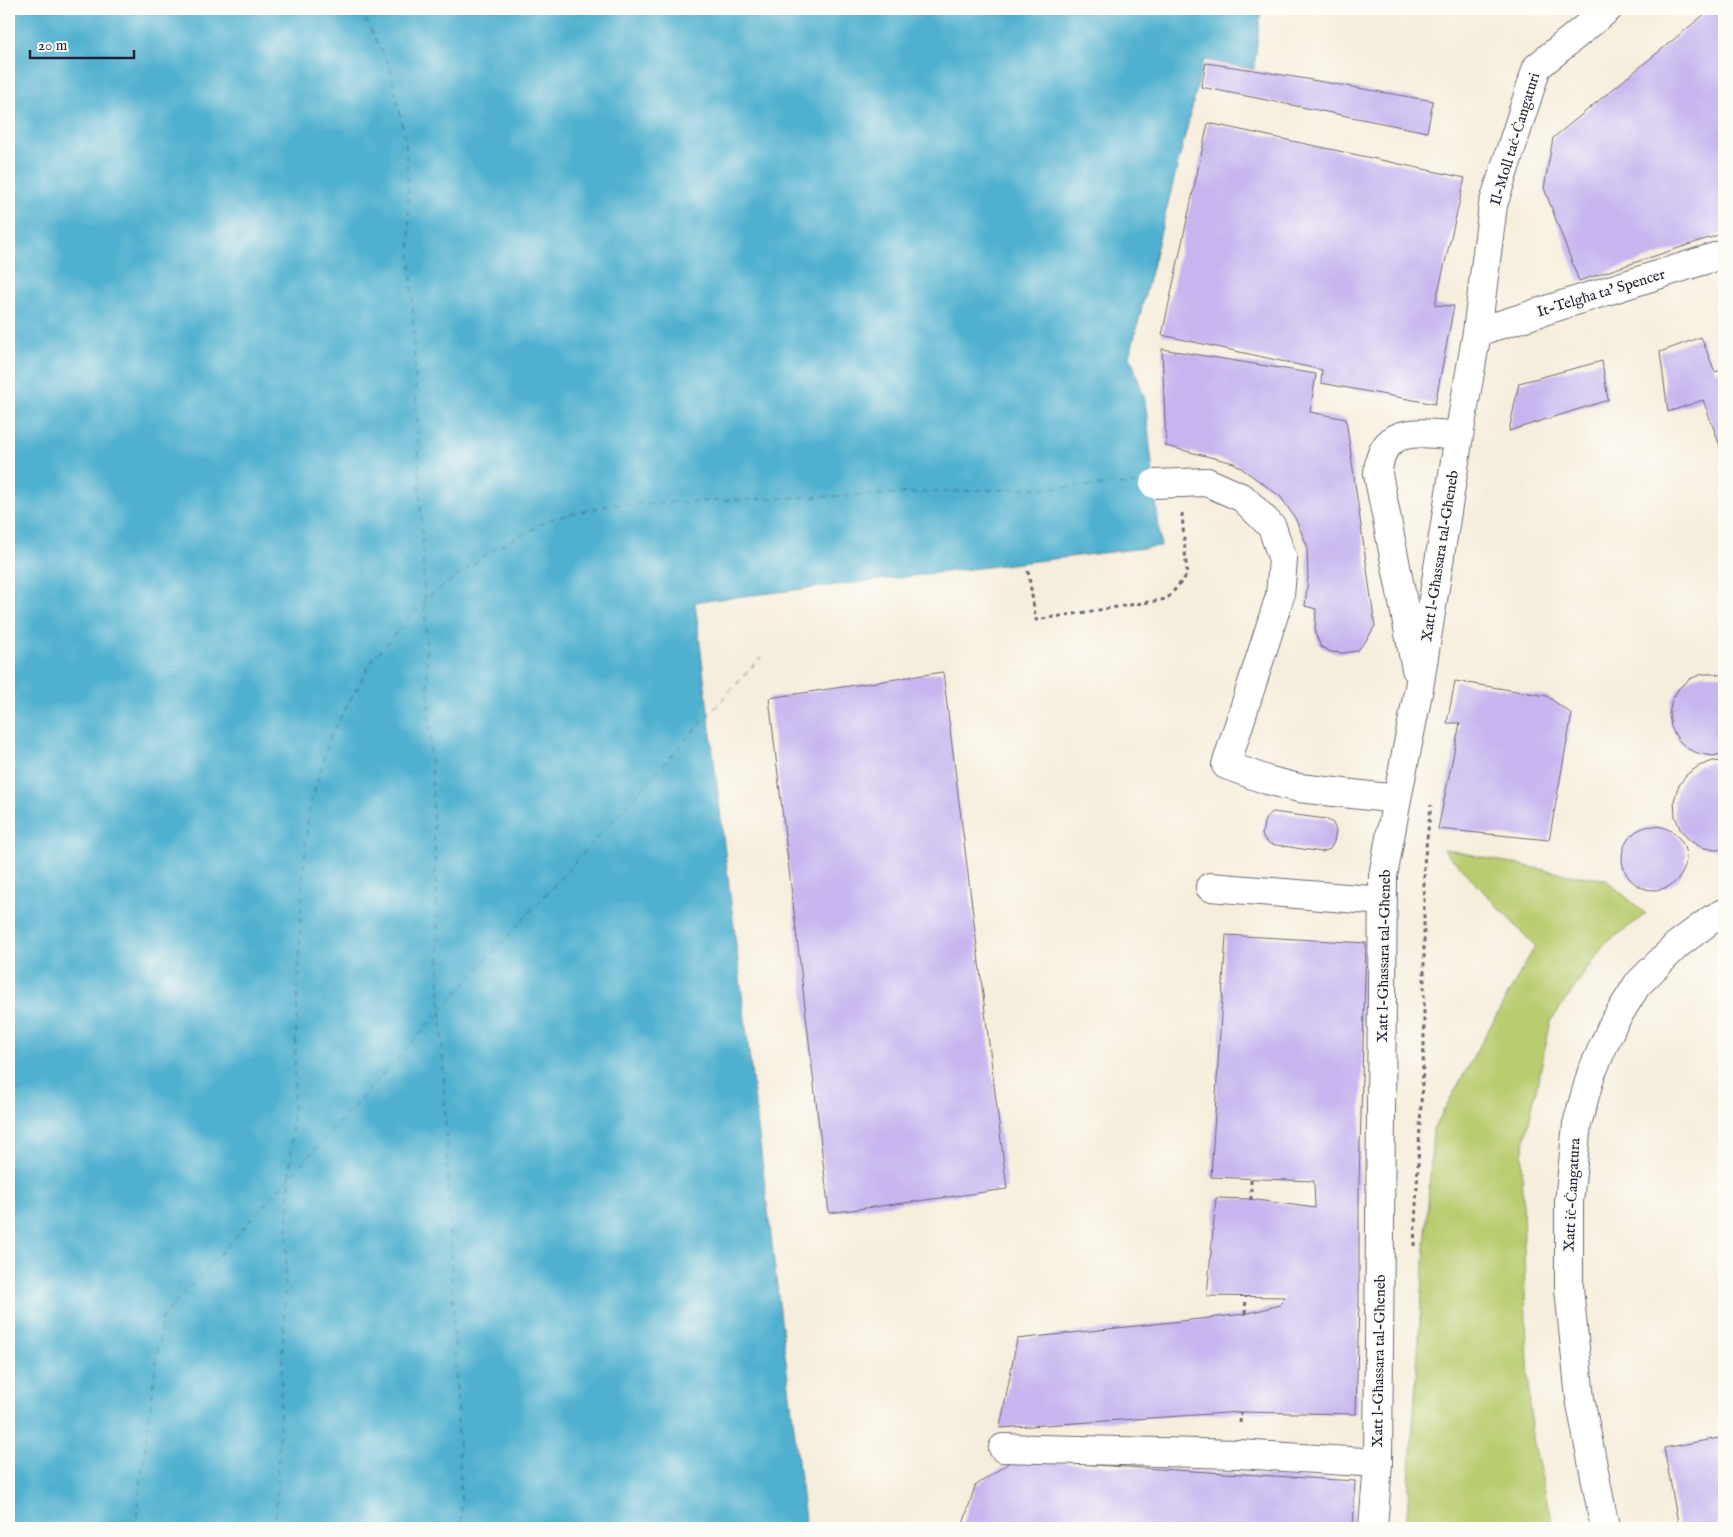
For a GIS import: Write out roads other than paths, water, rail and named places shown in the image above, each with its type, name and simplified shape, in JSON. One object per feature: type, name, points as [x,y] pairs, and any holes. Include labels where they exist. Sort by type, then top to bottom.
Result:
[{"type":"street","name":"Il-Moll taċ-Ċangaturi","points":[[1477,332],[1493,204],[1537,67],[1608,9]]},
{"type":"street","name":"It-Telgħa ta' Spencer","points":[[1477,332],[1724,254]]},
{"type":"street","name":"Xatt l-Għassara tal-Għeneb","points":[[1373,1528],[1378,1463],[1384,876],[1419,688],[1477,332]]},
{"type":"street","points":[[1419,688],[1378,474],[1378,465],[1383,451],[1399,436],[1415,432],[1459,436]]},
{"type":"street","points":[[1154,484],[1207,482],[1243,498],[1272,527],[1283,560],[1280,596],[1226,765],[1267,780],[1298,788],[1397,799]]},
{"type":"street","points":[[1210,887],[1383,901]]},
{"type":"street","name":"Xatt iċ-Ċangatura","points":[[1605,1528],[1580,1399],[1568,1288],[1569,1202],[1577,1124],[1591,1074],[1613,1024],[1637,985],[1677,945],[1712,919],[1724,914]]},
{"type":"street","points":[[1003,1448],[1239,1454],[1378,1463]]},
{"type":"water","points":[[9,9],[1261,9],[1254,69],[1204,60],[1130,355],[1145,400],[1161,546],[695,602],[806,1528],[9,1528]]}]
